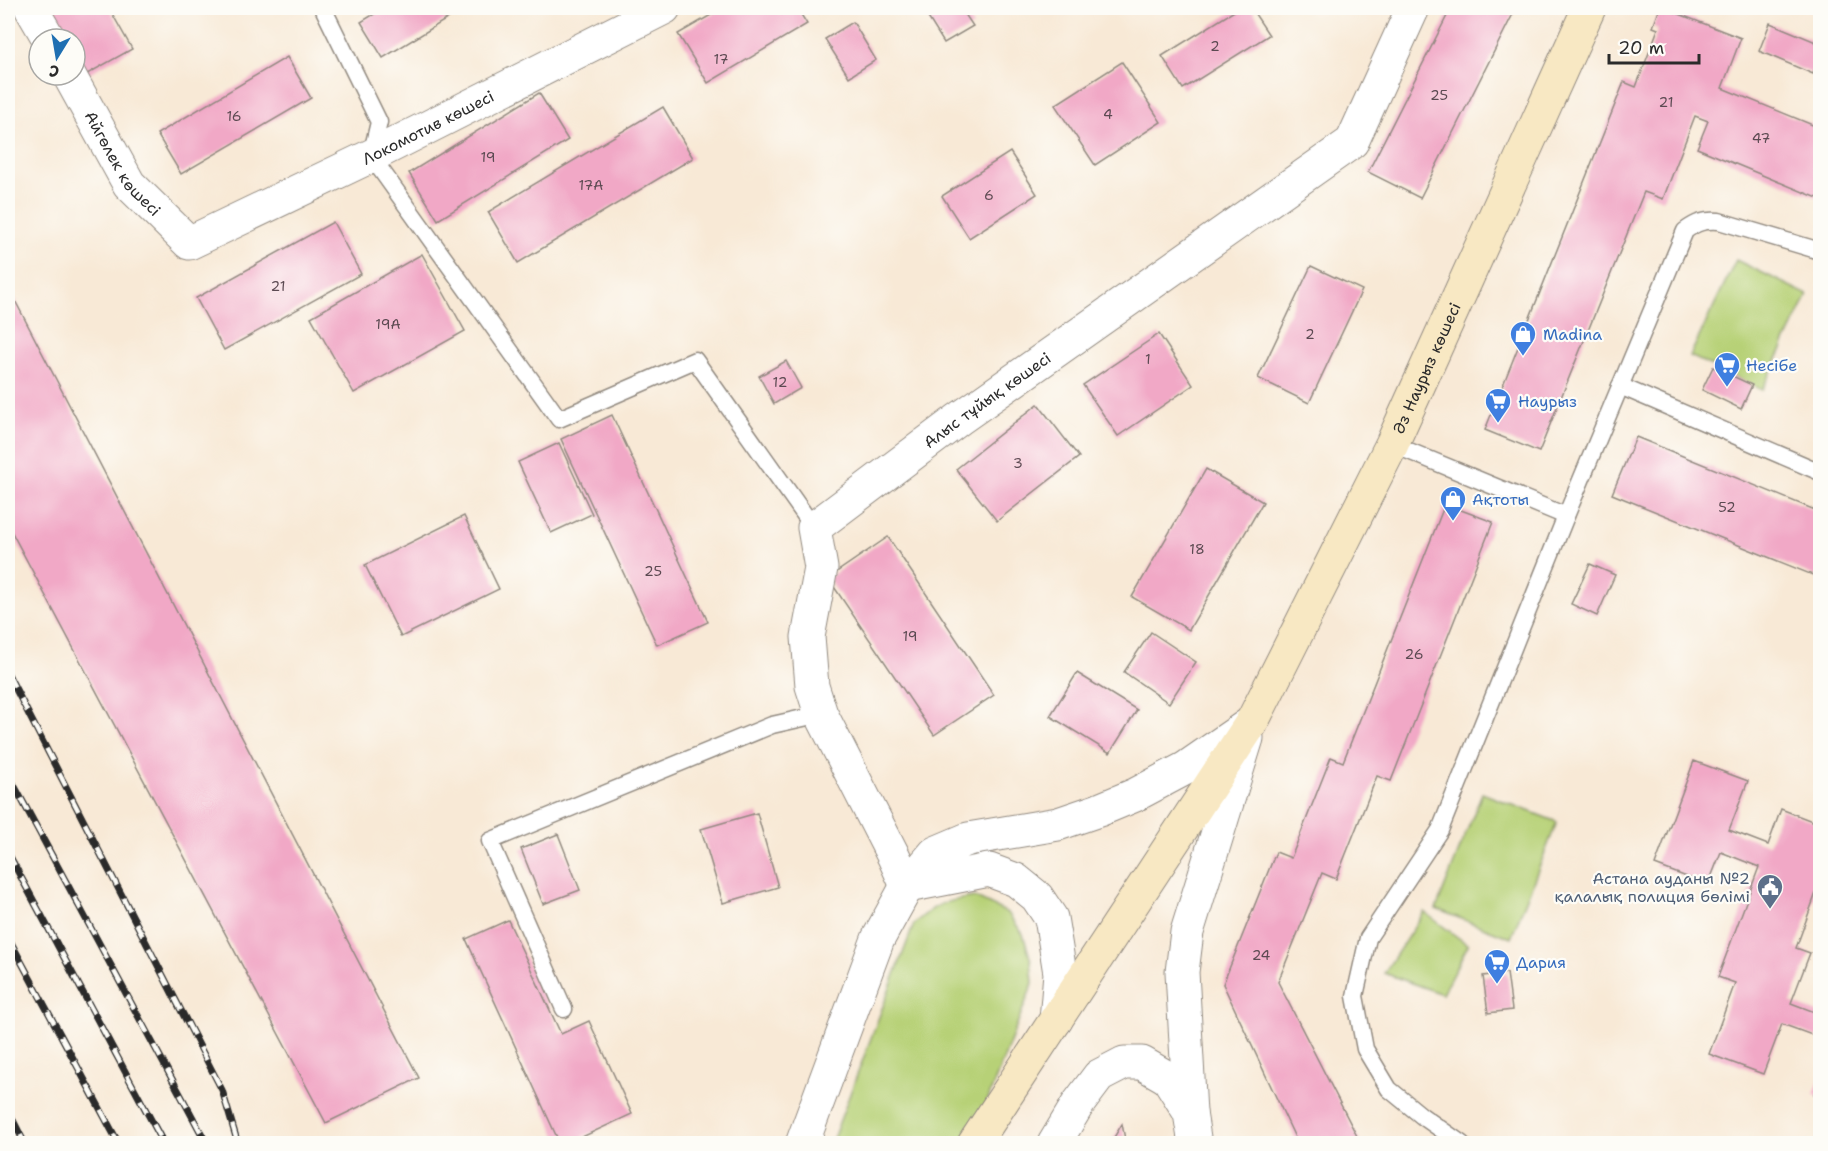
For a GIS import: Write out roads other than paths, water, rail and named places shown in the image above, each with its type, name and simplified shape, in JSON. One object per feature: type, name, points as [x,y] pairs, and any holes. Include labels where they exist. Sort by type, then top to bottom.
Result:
[{"type":"main road","name":"Әз Наурыз көшесі","points":[[974,1143],[1252,722],[1392,444],[1589,8]]},
{"type":"street","points":[[31,8],[42,27]]},
{"type":"street","name":"Локомотив көшесі","points":[[189,243],[371,156],[664,8]]},
{"type":"street","name":"Алыс тұйық көшесі","points":[[814,528],[959,419],[1352,142],[1413,8]]},
{"type":"street","name":"Айгөлек көшесі","points":[[76,87],[129,184],[189,243]]},
{"type":"street","points":[[814,528],[821,568],[808,637],[812,686],[821,714],[907,886]]},
{"type":"street","points":[[802,1143],[878,939],[907,886],[935,853],[968,839],[1058,824],[1126,799],[1186,768],[1252,722]]},
{"type":"street","points":[[1192,1128],[1182,972],[1187,932],[1252,722]]},
{"type":"street","points":[[907,886],[988,870],[1016,880],[1037,897],[1051,918],[1060,973],[1056,1020]]},
{"type":"street","points":[[1054,1143],[1078,1104],[1099,1076],[1124,1063],[1142,1063],[1168,1078],[1192,1128]]},
{"type":"lane","points":[[323,8],[379,122],[371,156],[559,419],[695,360],[814,528]]},
{"type":"lane","points":[[1462,1143],[1422,1116],[1389,1089],[1365,1049],[1355,996],[1368,938],[1440,830],[1566,516],[1685,231],[1696,223],[1706,220],[1719,221],[1821,251]]},
{"type":"lane","points":[[1620,386],[1821,472]]},
{"type":"lane","points":[[1392,444],[1566,516]]},
{"type":"lane","points":[[564,1009],[490,842],[772,725],[821,714]]},
{"type":"railway","points":[[8,674],[222,1090],[238,1144]]},
{"type":"railway","points":[[8,774],[207,1144]]},
{"type":"railway","points":[[8,853],[164,1144]]},
{"type":"railway","points":[[8,937],[119,1144]]},
{"type":"railway","points":[[8,1110],[25,1144]]},
{"type":"place","name":"Madina","points":[[1523,357]]},
{"type":"place","name":"Несібе","points":[[1727,388]]},
{"type":"place","name":"Наурыз","points":[[1498,424]]},
{"type":"place","name":"Ақтоты","points":[[1453,522]]},
{"type":"place","name":"Астана ауданы №2 қалалық полиция бөлімі","points":[[1770,910]]},
{"type":"place","name":"Дария","points":[[1497,985]]}]
